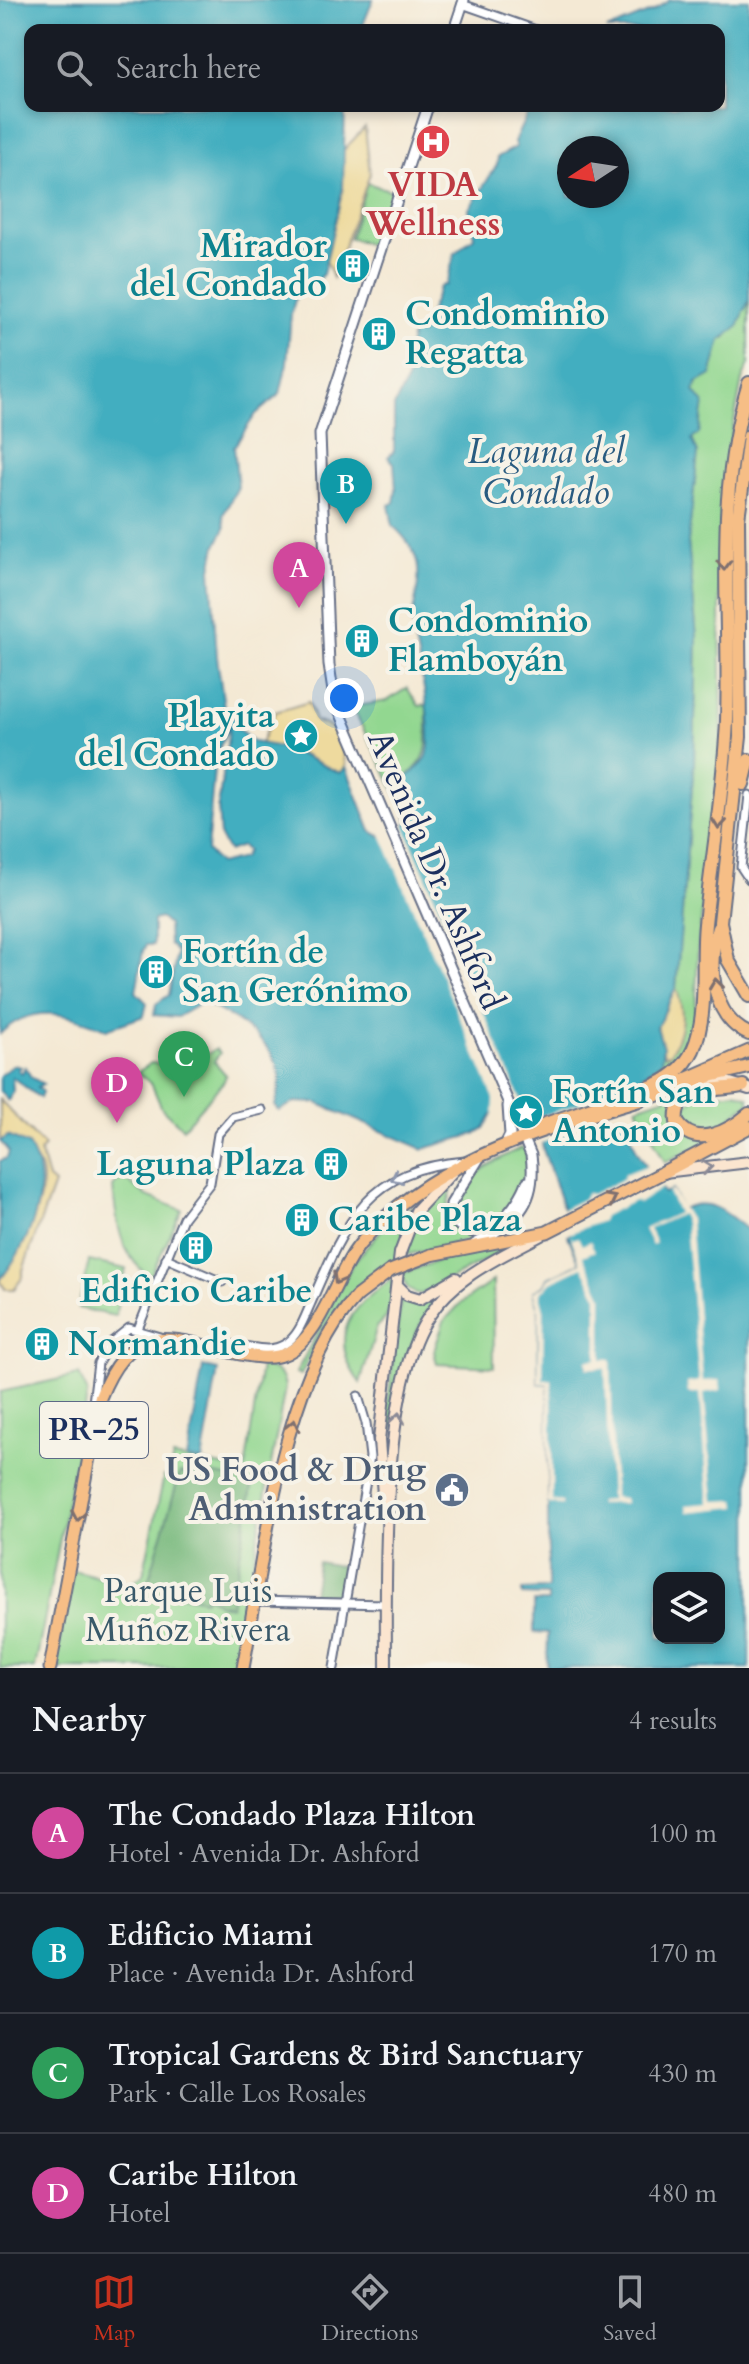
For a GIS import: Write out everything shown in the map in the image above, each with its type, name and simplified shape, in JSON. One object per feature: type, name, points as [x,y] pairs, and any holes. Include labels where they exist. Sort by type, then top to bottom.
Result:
[{"type":"highway","points":[[650,1092],[685,1064],[697,1040],[702,954],[719,830],[727,716],[726,487],[749,383]]},
{"type":"highway","points":[[749,436],[738,519],[741,698],[734,813],[713,954],[719,1003],[729,1021],[749,1034]]},
{"type":"highway","points":[[734,813],[749,760]]},
{"type":"highway","points":[[720,922],[728,960],[749,996]]},
{"type":"highway","points":[[650,1092],[749,1067]]},
{"type":"highway","points":[[746,1088],[697,1092],[682,1101],[676,1111],[679,1126],[700,1137],[724,1131],[747,1120]]},
{"type":"highway","points":[[664,1172],[747,1120]]},
{"type":"main road","points":[[387,1523],[379,1440],[400,1253],[410,1222],[454,1170],[476,1158],[530,1134],[658,1090],[749,1051]]},
{"type":"main road","points":[[650,1092],[735,1082],[746,1088]]},
{"type":"main road","points":[[397,1285],[407,1295],[420,1299],[664,1172],[749,1162]]},
{"type":"main road","name":"PR-25","points":[[50,1668],[100,1398],[113,1367],[130,1349],[165,1339],[260,1358],[284,1355],[302,1343],[360,1244],[404,1201],[454,1170]]},
{"type":"main road","points":[[243,1668],[276,1491],[306,1379],[320,1346],[357,1296],[390,1271],[431,1255],[553,1229]]},
{"type":"main road","points":[[386,1668],[387,1523],[396,1432],[412,1351],[429,1315],[455,1286],[475,1271]]},
{"type":"street","points":[[456,24],[463,2],[520,24]]},
{"type":"street","name":"Avenida Dr. Ashford","points":[[426,112],[320,434],[330,680],[349,732],[508,1106],[530,1134],[533,1168]]},
{"type":"street","points":[[749,795],[747,840],[741,867],[749,879]]},
{"type":"street","points":[[506,1143],[510,1135],[508,1106]]},
{"type":"street","points":[[138,1329],[183,1218],[210,1183],[214,1148],[225,1123],[233,1117],[262,1110]]},
{"type":"street","points":[[476,1158],[451,1204],[456,1223],[469,1231],[491,1227],[509,1213],[524,1191],[533,1168]]},
{"type":"street","points":[[216,1349],[232,1344],[271,1349],[288,1343],[305,1317],[351,1216],[379,1188],[398,1176],[436,1164],[476,1158]]},
{"type":"street","points":[[472,1246],[507,1226],[517,1215],[531,1190],[533,1168]]},
{"type":"street","points":[[166,1258],[222,1282]]},
{"type":"street","points":[[87,1468],[84,1447],[98,1363],[118,1336],[129,1328],[165,1339]]},
{"type":"street","points":[[334,1668],[370,1457],[366,1423],[358,1396]]},
{"type":"street","points":[[256,1601],[386,1604]]},
{"type":"green space","points":[[367,183],[392,191],[374,246],[350,238]]},
{"type":"green space","points":[[749,300],[749,364],[742,380],[723,479],[719,546],[722,737],[698,946],[695,1023],[682,1060],[654,1082],[647,1072],[660,1062],[657,1027],[676,988],[694,763],[697,638],[688,542],[698,453],[692,439],[699,433],[700,403],[694,391],[721,340],[727,337]]},
{"type":"green space","points":[[407,688],[419,706],[427,705],[426,752],[417,767],[394,789],[352,707],[387,701]]},
{"type":"green space","points":[[216,1049],[220,1053],[214,1061],[226,1075],[224,1081],[183,1128],[162,1109],[152,1085],[138,1072],[151,1063],[187,1066]]},
{"type":"green space","points":[[692,1088],[673,1120],[712,1140],[665,1162],[637,1107]]},
{"type":"green space","points":[[736,1092],[749,1097],[749,1103],[732,1116],[734,1119],[700,1133],[682,1125],[681,1108],[698,1096]]},
{"type":"green space","points":[[521,1148],[526,1149],[527,1172],[517,1199],[489,1224],[474,1228],[465,1225],[455,1208],[457,1197],[465,1186],[487,1167]]},
{"type":"green space","points":[[119,1180],[128,1181],[147,1196],[182,1210],[150,1277],[132,1259],[121,1237],[113,1187]]},
{"type":"green space","points":[[452,1188],[447,1208],[457,1229],[481,1237],[406,1255],[421,1217]]},
{"type":"green space","points":[[413,1205],[397,1259],[344,1300],[321,1332],[301,1375],[296,1373],[353,1263],[383,1228]]},
{"type":"green space","points":[[517,1243],[422,1294],[410,1290],[404,1282],[403,1273],[455,1255]]},
{"type":"green space","points":[[89,1261],[126,1269],[115,1316],[78,1308]]},
{"type":"green space","points":[[394,1278],[392,1304],[386,1318],[377,1327],[360,1383],[345,1350],[344,1336],[348,1323],[366,1299]]},
{"type":"green space","points":[[493,1281],[494,1367],[437,1364],[434,1351],[444,1321],[460,1304]]},
{"type":"green space","points":[[401,1298],[416,1303],[436,1300],[423,1319],[406,1361],[386,1474],[385,1423]]},
{"type":"green space","name":"Parque Luis Muñoz Rivera","points":[[261,1366],[278,1372],[285,1388],[234,1668],[55,1668],[73,1570],[102,1578],[107,1584],[131,1584],[143,1575],[164,1476],[168,1476],[173,1457],[245,1470]]},
{"type":"green space","points":[[79,1375],[87,1391],[85,1409],[35,1668],[0,1668],[0,1392]]},
{"type":"green space","points":[[199,1472],[253,1482],[231,1606],[219,1604],[206,1595],[205,1600],[145,1589],[143,1585],[150,1576],[180,1473],[197,1476]]},
{"type":"green space","points":[[318,1562],[345,1567],[340,1594],[313,1594]]},
{"type":"sand","points":[[365,127],[370,174],[333,278],[326,260],[343,188],[342,152]]},
{"type":"sand","name":"Playita del Condado","points":[[309,702],[315,721],[337,729],[346,767],[341,774],[300,754],[260,745],[275,712]]},
{"type":"sand","points":[[676,988],[682,1014],[680,1030],[670,1054],[664,1055],[657,1027]]},
{"type":"sand","points":[[0,1100],[44,1146],[40,1151],[48,1179],[54,1184],[23,1277],[14,1289],[5,1289],[0,1280],[31,1225],[42,1177],[37,1161],[29,1153],[8,1136],[0,1141]]},
{"type":"water","name":"Laguna del Condado","points":[[0,0],[373,0],[363,24],[24,24],[24,112],[345,112],[343,188],[323,274],[314,284],[298,290],[291,314],[287,363],[280,394],[256,414],[234,447],[238,487],[223,515],[225,528],[216,546],[211,569],[217,657],[225,714],[233,716],[240,730],[254,742],[286,748],[340,773],[346,767],[371,831],[380,836],[407,823],[407,812],[394,789],[423,762],[429,749],[426,700],[414,638],[417,629],[411,623],[418,570],[412,548],[393,526],[389,505],[394,503],[396,490],[394,463],[388,457],[394,451],[394,407],[416,362],[407,354],[412,334],[421,334],[440,286],[446,285],[455,253],[474,237],[469,209],[497,165],[498,157],[516,147],[514,142],[528,112],[725,112],[725,24],[622,24],[670,0],[749,0],[749,300],[738,327],[721,340],[711,375],[697,383],[694,391],[704,404],[699,434],[692,439],[698,453],[688,542],[697,638],[694,763],[676,988],[657,1027],[663,1047],[661,1062],[632,1084],[613,1090],[637,1151],[664,1193],[672,1190],[682,1209],[701,1204],[717,1208],[749,1231],[749,1668],[547,1668],[548,1633],[534,1632],[534,1602],[548,1602],[548,1596],[522,1595],[522,1590],[548,1589],[548,1384],[538,1383],[539,1311],[533,1292],[544,1286],[548,1278],[580,1263],[568,1236],[571,1231],[543,1149],[538,1117],[531,1107],[523,1103],[508,1106],[492,1115],[484,1128],[475,1134],[423,1149],[317,1103],[295,1102],[279,1111],[275,1106],[280,1079],[276,1062],[261,1040],[250,1031],[203,1002],[177,1017],[154,1015],[156,1004],[169,995],[177,952],[169,944],[168,925],[160,918],[153,920],[153,945],[146,945],[143,951],[136,992],[147,1003],[144,1016],[107,1029],[52,1014],[25,1017],[0,1034]],"holes":[[[230,723],[218,807],[220,837],[228,851],[242,846],[247,851],[243,858],[219,864],[207,851],[215,758]]]},
{"type":"water","points":[[13,1065],[21,1067],[18,1070],[22,1073],[25,1067],[31,1077],[43,1084],[37,1087],[42,1092],[40,1098],[12,1077],[13,1091],[8,1101],[0,1091],[0,1076]]},
{"type":"water","points":[[8,1136],[28,1145],[36,1161],[39,1197],[29,1233],[0,1280],[0,1161],[7,1158],[9,1152],[0,1141]]},
{"type":"water","points":[[203,1367],[218,1370],[202,1461],[187,1459]]},
{"type":"pier","points":[[403,822],[524,1108],[493,1117],[494,1099],[380,832]]},
{"type":"pier","points":[[625,1087],[618,1093],[625,1115],[538,1144],[534,1119]]},
{"type":"pier","points":[[651,1164],[665,1186],[639,1203],[634,1201],[604,1216],[602,1221],[566,1235],[559,1211],[583,1199],[587,1193],[592,1194],[623,1179],[624,1174]]},
{"type":"pier","points":[[672,1190],[690,1219],[703,1381],[720,1380],[721,1390],[704,1393],[714,1501],[736,1500],[737,1507],[687,1512],[686,1505],[709,1503],[700,1393],[688,1393],[687,1383],[699,1381],[685,1222],[681,1214],[649,1229],[656,1243],[652,1245],[644,1229],[678,1213],[668,1192]]},
{"type":"pier","points":[[570,1235],[573,1239],[578,1237],[582,1245],[590,1241],[595,1251],[583,1256],[602,1295],[602,1359],[611,1359],[614,1497],[624,1498],[625,1503],[599,1504],[599,1501],[610,1500],[605,1368],[587,1368],[587,1360],[597,1359],[597,1295],[582,1267],[551,1282],[540,1294],[544,1310],[543,1380],[552,1380],[552,1501],[562,1502],[562,1505],[548,1504],[548,1384],[538,1383],[539,1311],[533,1292],[544,1286],[548,1278],[580,1263]]},
{"type":"place","name":"VIDA Wellness","points":[[433,142]]},
{"type":"place","name":"Mirador del Condado","points":[[353,266]]},
{"type":"place","name":"Condominio Regatta","points":[[379,334]]},
{"type":"place","name":"Edificio Miami","points":[[346,524]]},
{"type":"place","name":"The Condado Plaza Hilton","points":[[299,608]]},
{"type":"place","name":"Condominio Flamboyán","points":[[362,641]]},
{"type":"place","name":"Playita del Condado","points":[[301,736]]},
{"type":"place","name":"Fortín de San Gerónimo","points":[[156,972]]},
{"type":"place","name":"Tropical Gardens & Bird Sanctuary","points":[[184,1097]]},
{"type":"place","name":"Fortín San Antonio","points":[[526,1112]]},
{"type":"place","name":"Caribe Hilton","points":[[117,1123]]},
{"type":"place","name":"Laguna Plaza","points":[[331,1164]]},
{"type":"place","name":"Caribe Plaza","points":[[302,1220]]},
{"type":"place","name":"Edificio Caribe","points":[[196,1248]]},
{"type":"place","name":"Normandie","points":[[42,1344]]},
{"type":"place","name":"US Food & Drug Administration","points":[[452,1490]]}]
